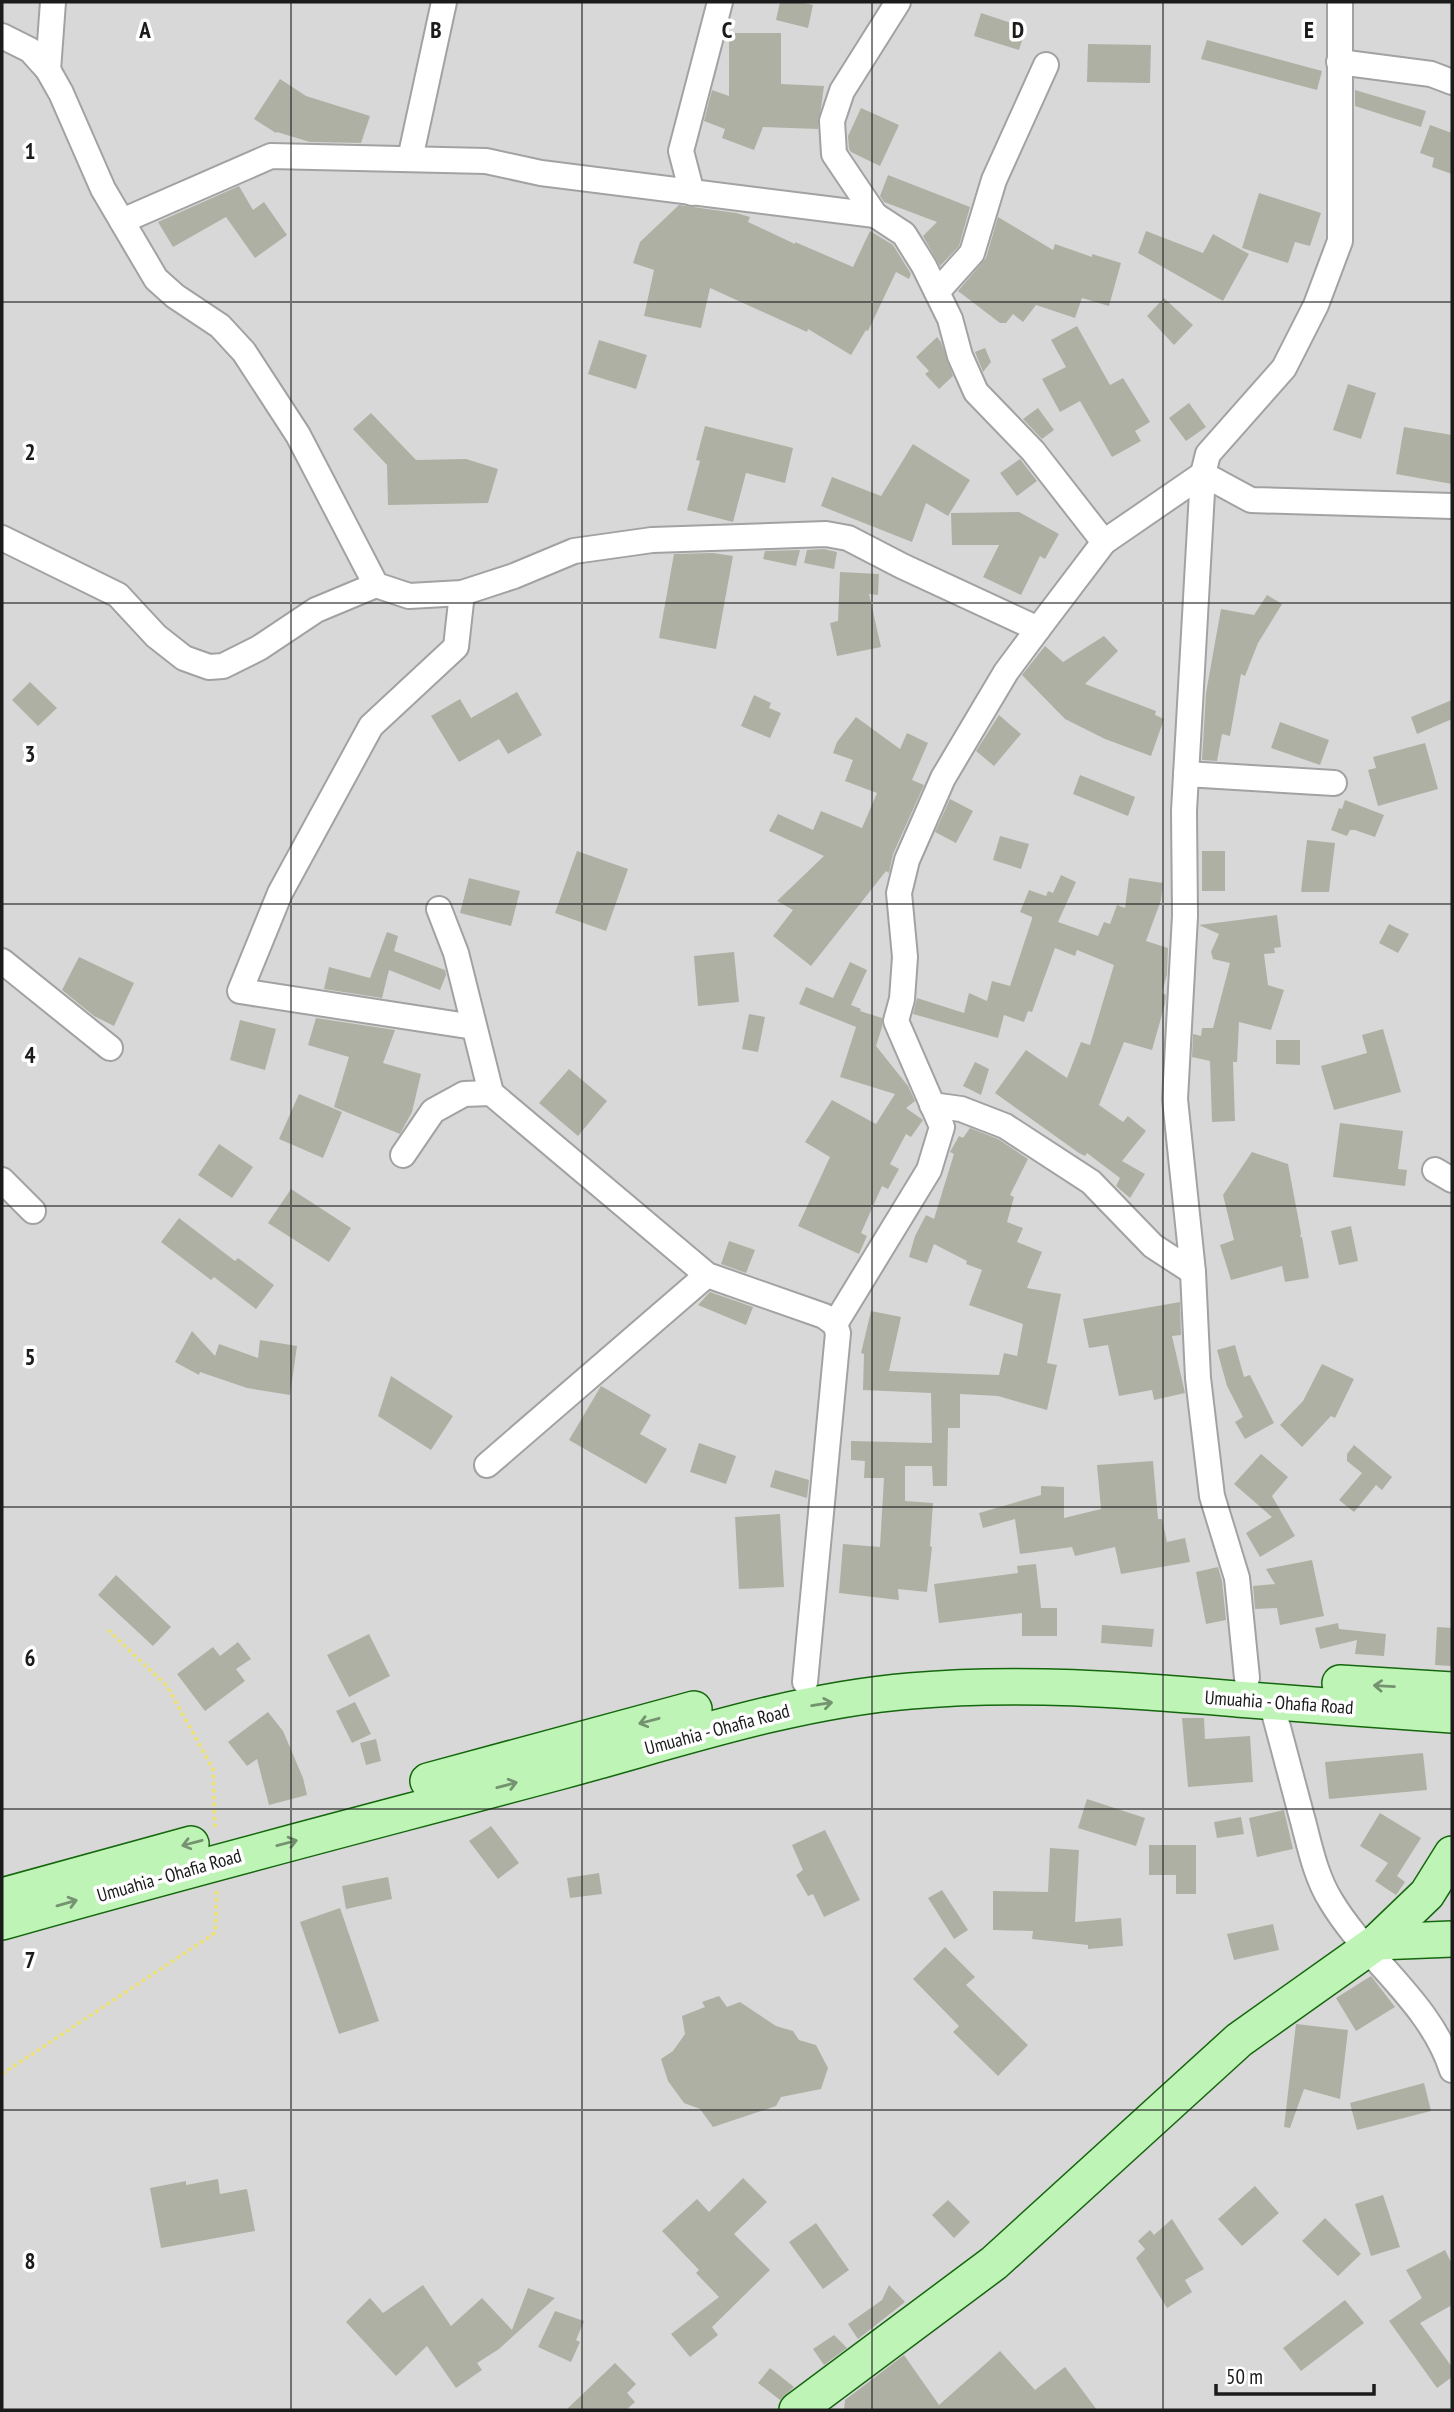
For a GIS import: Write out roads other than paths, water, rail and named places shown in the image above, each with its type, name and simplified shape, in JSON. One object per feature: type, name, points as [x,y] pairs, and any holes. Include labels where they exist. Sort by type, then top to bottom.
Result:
[{"type":"main road","name":"Umuahia - Ohafia Road","points":[[2,1896],[217,1849],[697,1721],[806,1682],[946,1667],[1048,1662],[1247,1678],[1452,1690]]},
{"type":"main road","name":"Umuahia - Ohafia Road","points":[[697,1721],[907,1691],[973,1687],[1100,1688],[1452,1715]]},
{"type":"main road","name":"Umuahia - Ohafia Road","points":[[2,1922],[217,1849]]},
{"type":"main road","points":[[797,2410],[994,2263],[1239,2040],[1440,1898],[1452,1854]]},
{"type":"main road","points":[[1372,1945],[1452,1939]]},
{"type":"street","points":[[48,70],[53,2]]},
{"type":"street","points":[[410,159],[444,2]]},
{"type":"street","points":[[692,193],[681,151],[720,2]]},
{"type":"street","points":[[898,2],[842,91],[832,121],[834,154],[875,215],[904,234],[924,266],[950,319],[960,356],[976,393],[1033,451],[1104,542]]},
{"type":"street","points":[[1247,1678],[1237,1578],[1212,1496],[1198,1378],[1193,1272],[1175,1099],[1185,916],[1186,774],[1203,474],[1208,454],[1284,368],[1316,305],[1340,241],[1340,2]]},
{"type":"street","points":[[2,36],[30,50],[48,70],[103,188],[156,278],[175,296],[220,326],[244,352],[298,435],[376,585]]},
{"type":"street","points":[[1339,62],[1431,74],[1452,82]]},
{"type":"street","points":[[937,292],[972,253],[994,180],[1046,65]]},
{"type":"street","points":[[122,221],[271,156],[486,161],[541,173],[875,215]]},
{"type":"street","points":[[1203,474],[1251,500],[1452,506]]},
{"type":"street","points":[[835,1324],[929,1170],[942,1127],[896,1021],[902,999],[905,957],[899,893],[907,860],[943,778],[1006,672],[1104,542],[1203,474]]},
{"type":"street","points":[[2,538],[118,595],[156,636],[184,658],[209,667],[223,666],[259,648],[316,610],[376,585],[409,596],[462,593],[514,576],[574,551],[652,540],[826,534],[848,538],[1038,629]]},
{"type":"street","points":[[462,593],[456,647],[371,726],[280,893],[240,991],[474,1027]]},
{"type":"street","points":[[1186,774],[1334,783]]},
{"type":"street","points":[[439,909],[456,953],[491,1093],[707,1275],[824,1316],[835,1324],[838,1333],[806,1682]]},
{"type":"street","points":[[2,961],[110,1048]]},
{"type":"street","points":[[403,1155],[433,1111],[464,1094],[491,1093]]},
{"type":"street","points":[[932,1105],[961,1109],[1005,1126],[1091,1182],[1153,1246],[1193,1272]]},
{"type":"street","points":[[2,1180],[33,1212]]},
{"type":"street","points":[[487,1465],[707,1275]]},
{"type":"street","points":[[1271,1702],[1316,1871],[1331,1901],[1372,1945],[1416,2004],[1445,2047],[1452,2070]]}]
